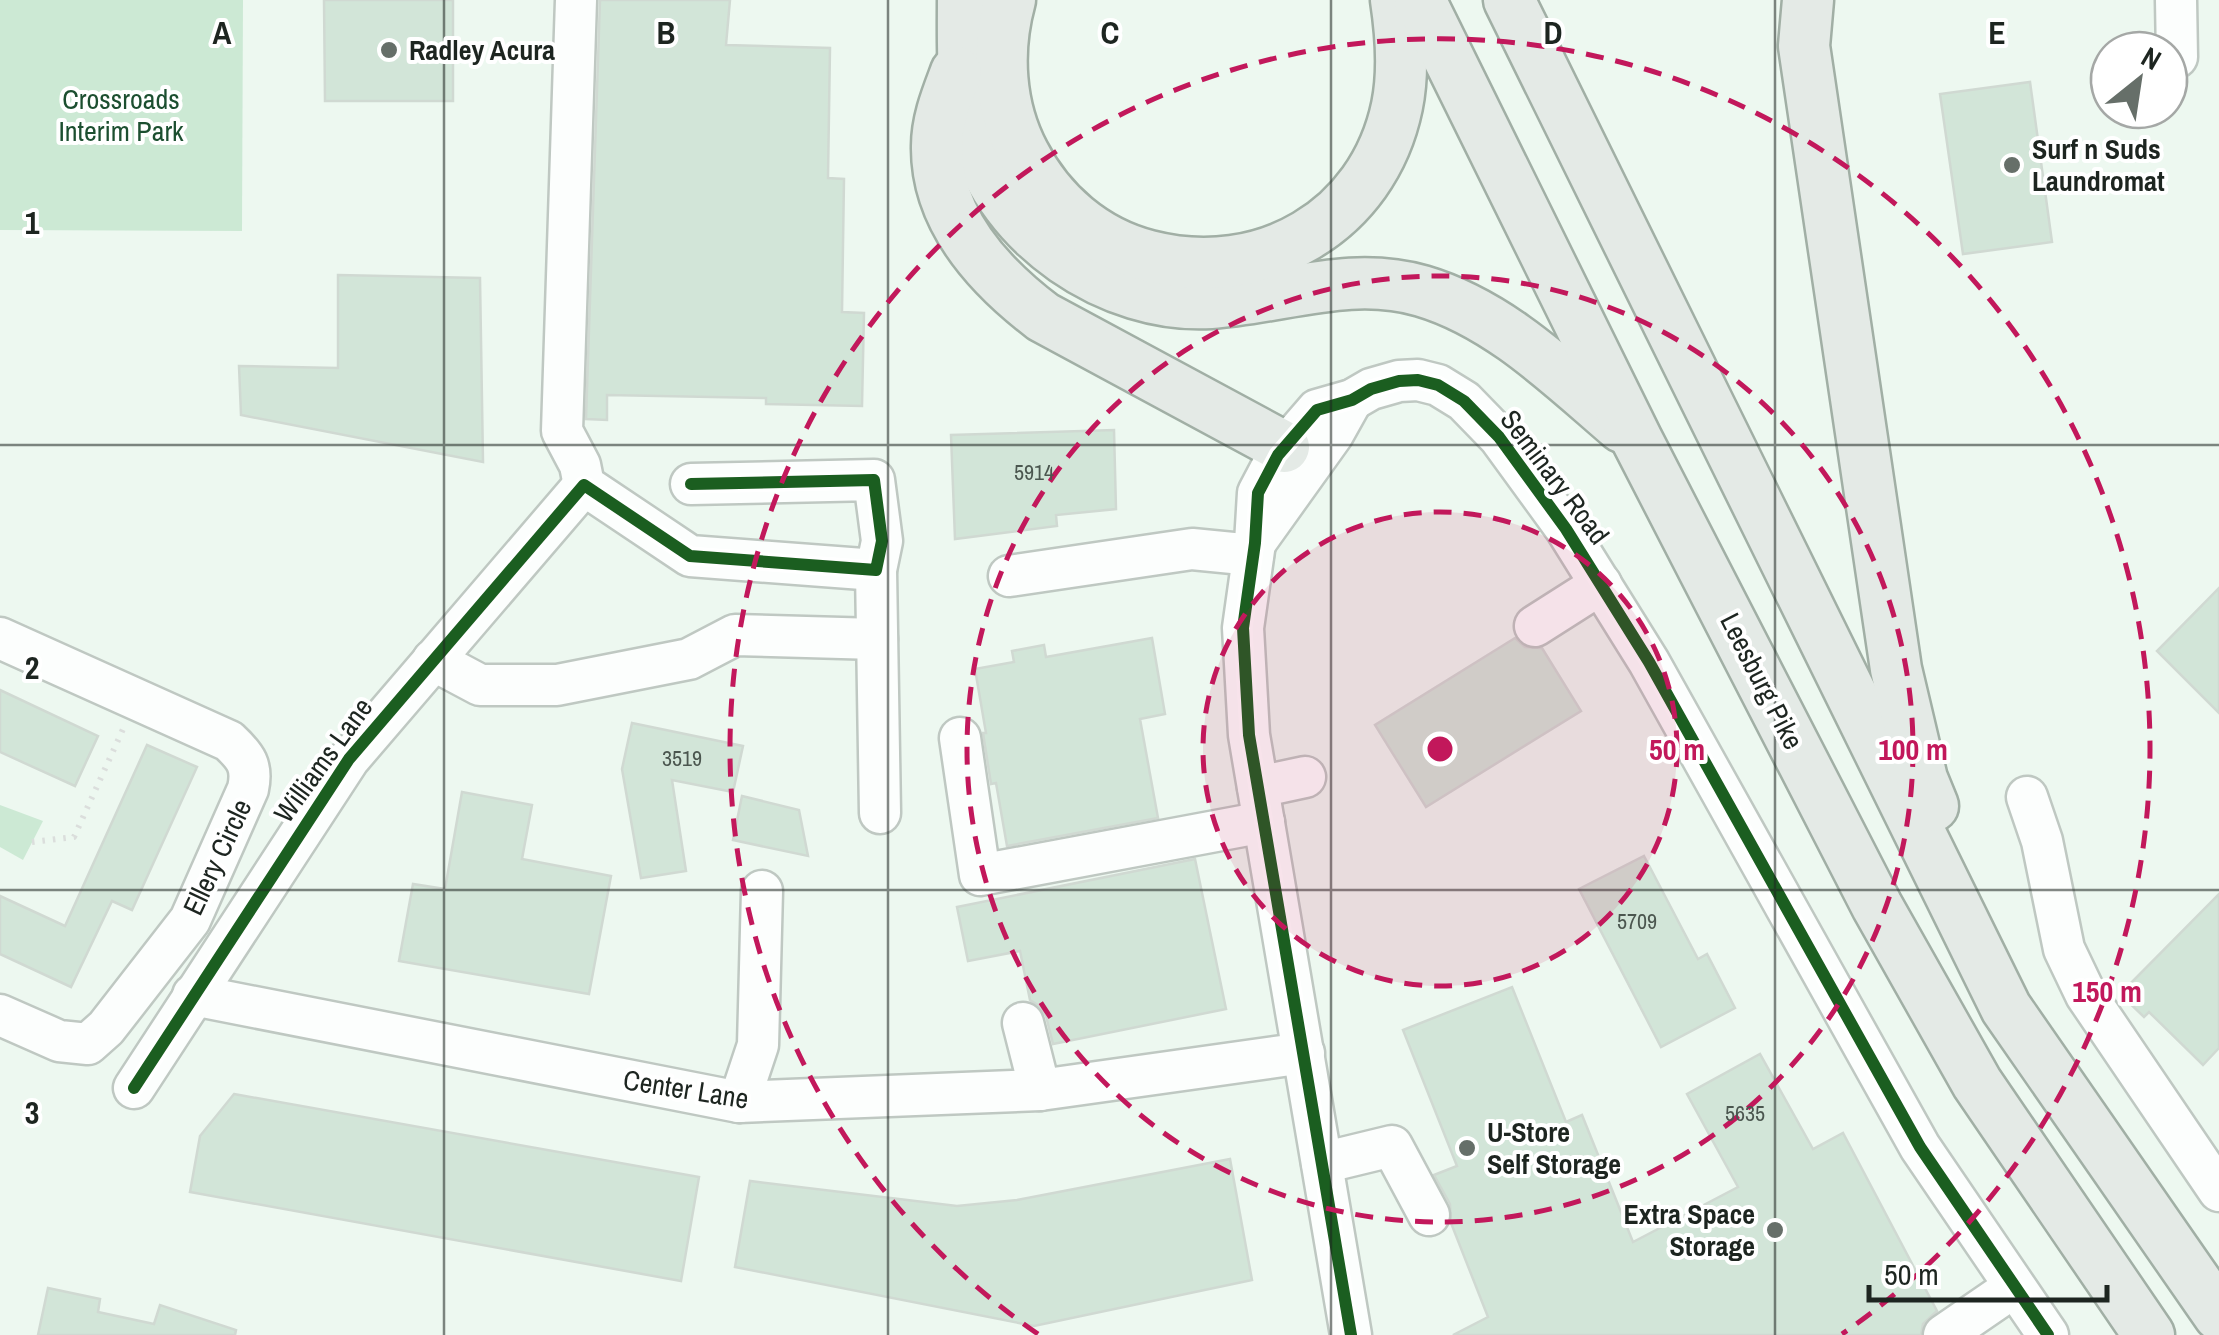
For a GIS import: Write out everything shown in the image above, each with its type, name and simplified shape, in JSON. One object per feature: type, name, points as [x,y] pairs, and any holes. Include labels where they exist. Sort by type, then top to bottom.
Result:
[{"type":"main road","points":[[964,0],[965,98],[984,166],[1007,202],[1040,240],[1076,267],[1116,287],[1160,299],[1206,303],[1342,284],[1420,290],[1463,306],[1498,327],[1541,358],[1637,440]]},
{"type":"main road","points":[[1010,0],[1003,25],[1001,69],[1017,140],[1034,174],[1058,204],[1102,238],[1138,254],[1175,263],[1214,265],[1250,260],[1284,248],[1316,230],[1342,208],[1366,178],[1385,144],[1397,104],[1401,31],[1413,2]]},
{"type":"main road","points":[[1808,0],[1804,46],[1896,669],[1922,779],[1960,872],[2006,1008]]},
{"type":"main road","name":"Leesburg Pike","points":[[1413,2],[1877,906],[1977,1084],[2149,1335]]},
{"type":"main road","points":[[1513,8],[2006,1008],[2219,1315]]},
{"type":"main road","points":[[963,53],[941,112],[937,148],[943,185],[956,221],[982,263],[1042,317],[1284,447]]},
{"type":"street","points":[[576,0],[562,432],[580,465],[584,486],[690,556],[876,570]]},
{"type":"street","points":[[2176,0],[2177,30]]},
{"type":"street","name":"Seminary Road","points":[[1339,1329],[1322,1163],[1249,736],[1243,628],[1258,493],[1284,447],[1312,414],[1371,389],[1418,380],[1455,394],[1499,438],[1566,529],[1649,662],[1702,790],[1784,937],[2048,1335]]},
{"type":"street","name":"Seminary Road","points":[[1254,549],[1352,400]]},
{"type":"street","points":[[691,484],[874,480],[882,540],[876,570],[880,813]]},
{"type":"street","name":"Williams Lane","points":[[134,1088],[349,759],[584,486]]},
{"type":"street","points":[[1009,576],[1192,549],[1254,549]]},
{"type":"street","points":[[1535,626],[1601,584]]},
{"type":"street","points":[[434,660],[480,684],[557,684],[688,659],[735,635],[876,639]]},
{"type":"street","name":"Ellery Circle","points":[[0,638],[229,741],[246,758],[252,772],[190,920],[106,1028],[88,1044],[60,1041],[0,1015]]},
{"type":"street","points":[[960,738],[980,875],[1261,804],[1305,777]]},
{"type":"street","points":[[2026,798],[2042,842],[2064,949],[2096,986],[2219,1191]]},
{"type":"street","points":[[739,1102],[758,1045],[762,891]]},
{"type":"street","name":"Center Lane","points":[[193,995],[739,1102],[1040,1090],[1304,1053]]},
{"type":"street","points":[[1023,1023],[1040,1090]]},
{"type":"street","points":[[1322,1163],[1392,1146],[1429,1215]]},
{"type":"street","points":[[1944,1335],[2014,1287]]},
{"type":"path","points":[[32,842],[74,838],[126,722]]},
{"type":"green space","name":"Crossroads Interim Park","points":[[0,0],[243,0],[242,231],[0,230]]},
{"type":"green space","points":[[0,805],[43,821],[23,860],[0,847]]},
{"type":"building","name":"Radley Acura","points":[[324,0],[453,0],[453,101],[325,101]]},
{"type":"building","points":[[600,0],[730,0],[726,45],[830,48],[828,178],[844,179],[842,312],[864,313],[862,406],[766,404],[766,398],[607,395],[607,420],[586,419]]},
{"type":"building","points":[[2030,82],[2052,242],[1963,254],[1940,94]]},
{"type":"building","points":[[338,275],[480,278],[483,462],[241,415],[239,366],[338,368]]},
{"type":"building","points":[[1114,430],[1116,509],[1056,515],[1057,526],[955,539],[951,435]]},
{"type":"building","points":[[2219,588],[2219,713],[2157,651]]},
{"type":"building","points":[[1152,638],[1165,714],[1140,719],[1158,818],[1007,846],[996,783],[991,784],[975,669],[1014,662],[1012,651],[1044,645],[1046,657]]},
{"type":"building","points":[[1515,638],[1525,647],[1542,648],[1581,711],[1426,807],[1375,725]]},
{"type":"building","points":[[0,690],[98,736],[75,786],[0,752]]},
{"type":"building","points":[[632,723],[743,746],[733,792],[672,780],[686,871],[641,878],[622,769]]},
{"type":"building","points":[[147,745],[197,767],[132,910],[112,901],[71,987],[0,954],[0,896],[65,926]]},
{"type":"building","points":[[462,792],[532,805],[522,859],[611,876],[589,994],[399,961],[413,884],[445,889]]},
{"type":"building","points":[[742,796],[799,810],[808,856],[733,840]]},
{"type":"building","points":[[1644,856],[1698,959],[1707,954],[1735,1008],[1661,1047],[1579,889]]},
{"type":"building","points":[[1195,859],[1226,1009],[1053,1044],[1046,1016],[1030,1000],[1020,951],[968,961],[957,907]]},
{"type":"building","points":[[2219,894],[2219,1048],[2203,1065],[2149,1012],[2144,1017],[2120,994]]},
{"type":"building","points":[[1512,987],[1566,1122],[1582,1115],[1633,1242],[1738,1187],[1687,1094],[1760,1054],[1813,1149],[1843,1133],[1937,1311],[1923,1324],[1921,1335],[1453,1335],[1488,1317],[1451,1223],[1450,1204],[1434,1175],[1457,1166],[1403,1030]]},
{"type":"building","points":[[234,1094],[699,1177],[681,1281],[190,1192],[200,1136]]},
{"type":"building","points":[[1230,1159],[1252,1280],[1034,1326],[735,1267],[750,1181],[957,1206],[1017,1200]]},
{"type":"building","points":[[48,1288],[100,1299],[98,1312],[154,1324],[160,1305],[236,1330],[235,1335],[38,1335]]},
{"type":"cycle path","points":[[1351,1335],[1249,735],[1243,628],[1258,493],[1278,455],[1317,410],[1352,400],[1371,389],[1418,380],[1438,385],[1464,401],[1499,437],[1566,529],[1649,662],[1920,1147],[2048,1335]]},
{"type":"cycle path","points":[[134,1088],[349,759],[584,485],[690,556],[876,570],[882,541],[874,480],[691,484]]},
{"type":"place","name":"Radley Acura","points":[[389,50]]},
{"type":"place","name":"Surf n Suds Laundromat","points":[[2012,165]]},
{"type":"place","name":"U-Store Self Storage","points":[[1467,1148]]},
{"type":"place","name":"Extra Space Storage","points":[[1775,1230]]}]
